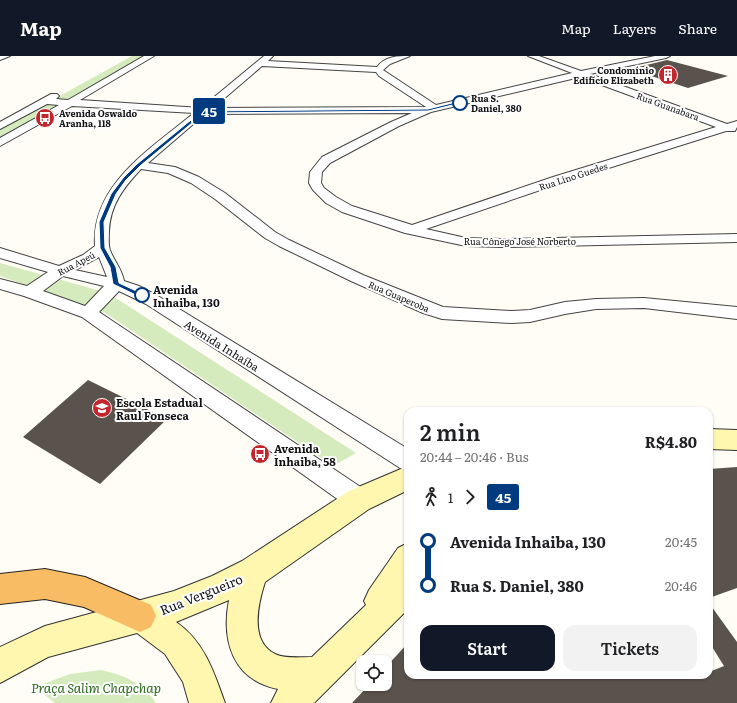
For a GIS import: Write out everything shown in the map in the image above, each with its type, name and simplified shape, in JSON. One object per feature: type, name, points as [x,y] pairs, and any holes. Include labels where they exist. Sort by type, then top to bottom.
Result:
[{"type":"highway","points":[[0,589],[45,584],[85,592],[140,616]]},
{"type":"main road","points":[[713,439],[737,440]]},
{"type":"main road","name":"Rua Vergueiro","points":[[0,666],[19,654],[45,642],[174,607],[221,588],[253,572],[359,500],[404,479]]},
{"type":"main road","points":[[355,638],[404,565]]},
{"type":"main road","points":[[253,572],[244,598],[241,622],[245,643],[254,657],[268,669],[285,673],[318,674]]},
{"type":"main road","points":[[289,703],[404,591]]},
{"type":"main road","points":[[140,616],[177,642],[198,674],[207,703]]},
{"type":"street","points":[[0,58],[6,56]]},
{"type":"street","name":"Rua Apeú","points":[[116,284],[113,267],[102,248],[102,222],[107,206],[124,179],[138,165],[269,56]]},
{"type":"street","points":[[379,70],[387,62],[402,56]]},
{"type":"street","name":"Rua Guanabara","points":[[532,56],[734,127]]},
{"type":"street","points":[[46,101],[203,111],[431,109],[580,74],[666,56]]},
{"type":"street","points":[[130,58],[148,57]]},
{"type":"street","points":[[0,143],[148,57]]},
{"type":"street","points":[[260,63],[379,70],[382,74],[431,109]]},
{"type":"street","points":[[0,126],[60,93]]},
{"type":"street","name":"Rua Cônego José Norberto","points":[[431,109],[395,124],[326,160],[316,172],[315,183],[319,190],[331,200],[347,209],[410,230],[451,240],[485,243],[737,238]]},
{"type":"street","name":"Rua Lino Guedes","points":[[410,230],[557,180],[734,127]]},
{"type":"street","name":"Rua Guaperoba","points":[[138,165],[171,170],[195,180],[220,196],[270,235],[284,243],[357,278],[429,309],[442,313],[512,317],[530,316],[565,308],[596,304],[644,303],[737,313]]},
{"type":"street","name":"Rua Apeú","points":[[30,292],[60,271],[88,258],[102,248]]},
{"type":"street","name":"Avenida Inhaíba","points":[[0,253],[60,271],[116,284],[133,290],[152,300],[404,458]]},
{"type":"street","points":[[0,284],[30,292],[88,313],[359,500]]},
{"type":"street","points":[[88,313],[116,284]]},
{"type":"green space","points":[[132,56],[144,56],[0,139],[0,129]]},
{"type":"green space","points":[[0,263],[108,293],[356,453],[333,466],[104,312],[0,276]]},
{"type":"green space","name":"Praça Salim Chapchap","points":[[101,670],[125,677],[139,685],[156,703],[55,703],[35,687],[70,674]]},
{"type":"building","points":[[667,60],[728,76],[688,88],[630,69]]},
{"type":"building","points":[[88,380],[167,419],[100,484],[23,437]]},
{"type":"building","points":[[737,467],[737,588],[713,597],[713,469]]},
{"type":"building","points":[[713,609],[737,642],[737,703],[352,703],[363,691],[392,691],[392,660],[404,647],[404,679],[713,679],[713,670],[724,666],[713,648]]},
{"type":"bus line","name":"45","points":[[142,295],[116,284],[113,267],[102,248],[102,222],[107,206],[113,194],[124,179],[138,165],[203,111],[428,110],[460,103]]},
{"type":"place","name":"Condomínio Edifício Elizabeth","points":[[668,75]]},
{"type":"place","name":"Rua S. Daniel, 380","points":[[460,103]]},
{"type":"place","name":"Avenida Oswaldo Aranha, 118","points":[[45,118]]},
{"type":"place","name":"Avenida Inhaiba, 130","points":[[142,295]]},
{"type":"place","name":"Escola Estadual Raul Fonseca","points":[[102,408]]},
{"type":"place","name":"Avenida Inhaiba, 58","points":[[260,454]]}]
